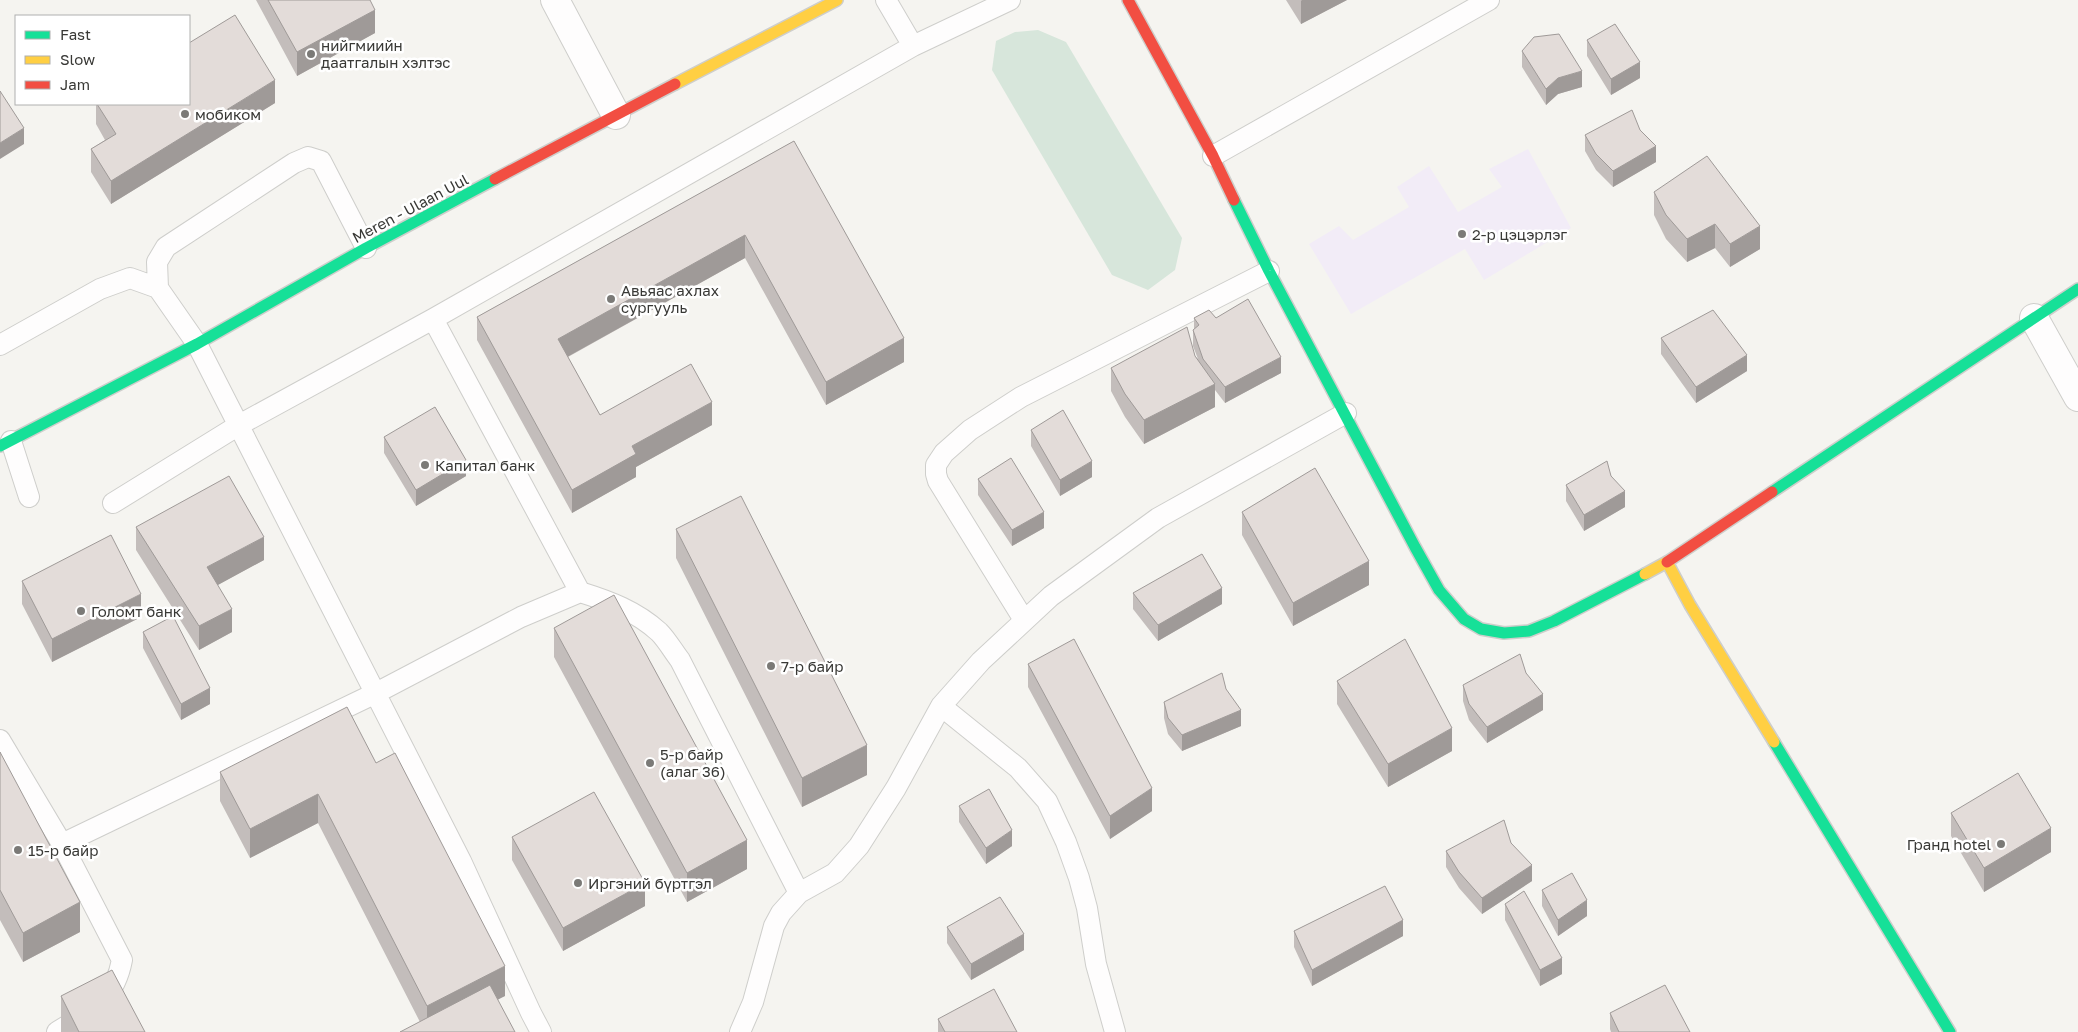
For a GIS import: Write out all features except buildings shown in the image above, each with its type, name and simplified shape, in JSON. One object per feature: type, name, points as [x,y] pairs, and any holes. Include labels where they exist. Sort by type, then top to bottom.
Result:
[{"type":"street","points":[[554,0],[616,115]]},
{"type":"street","name":"Meren - Ulaan Uul","points":[[5,444],[197,344],[366,248],[837,0]]},
{"type":"street","points":[[1128,0],[1212,156],[1269,271],[1439,590],[1464,618],[1481,629],[1504,633],[1529,631],[1554,621],[1667,562],[2078,289]]},
{"type":"street","points":[[2034,318],[2078,398]]},
{"type":"street","points":[[1667,562],[1690,605],[1950,1032]]},
{"type":"lane","points":[[886,0],[913,46]]},
{"type":"lane","points":[[113,503],[239,425],[433,319],[913,46],[1010,0]]},
{"type":"lane","points":[[1212,156],[1489,0]]},
{"type":"lane","points":[[366,248],[321,161],[308,157],[294,163],[166,246],[157,262],[158,288],[197,344],[239,425],[461,861],[541,1032]]},
{"type":"lane","points":[[1024,620],[938,481],[936,465],[944,453],[970,430],[1020,397],[1269,271]]},
{"type":"lane","points":[[0,344],[100,289],[130,278],[158,288]]},
{"type":"lane","points":[[433,319],[580,592]]},
{"type":"lane","points":[[740,1032],[753,1002],[774,926],[784,909],[799,893],[835,873],[859,846],[896,788],[941,706],[981,662],[1051,596],[1158,518],[1346,414]]},
{"type":"lane","points":[[5,444],[29,497]]},
{"type":"lane","points":[[62,844],[376,693],[521,617],[580,592],[608,601],[637,615],[660,633],[680,660],[799,893]]},
{"type":"lane","points":[[941,706],[1018,768],[1047,800],[1066,842],[1079,878],[1087,908],[1096,964],[1115,1032]]},
{"type":"lane","points":[[0,740],[62,844],[122,960],[119,975],[102,1003],[57,1032]]},
{"type":"shaded area","points":[[1038,30],[1066,42],[1182,238],[1175,270],[1148,290],[1112,275],[992,70],[996,41],[1015,32]]},
{"type":"shaded area","name":"2-р цэцэрлэг","points":[[1528,149],[1571,228],[1484,280],[1465,249],[1351,314],[1309,244],[1339,226],[1353,240],[1409,207],[1397,187],[1429,166],[1458,212],[1502,187],[1489,169]]},
{"type":"traffic: fast","points":[[0,446],[197,344],[366,248],[495,179]]},
{"type":"traffic: fast","points":[[1234,200],[1269,271],[1415,547],[1439,590],[1464,619],[1481,629],[1504,633],[1529,631],[1554,621],[1645,574]]},
{"type":"traffic: fast","points":[[1772,492],[2078,289]]},
{"type":"traffic: fast","points":[[1774,742],[1950,1032]]},
{"type":"traffic: slow","points":[[675,84],[837,0]]},
{"type":"traffic: slow","points":[[1645,574],[1667,562],[1690,605],[1774,742]]},
{"type":"traffic: jam","points":[[1128,0],[1213,156],[1234,200]]},
{"type":"traffic: jam","points":[[495,179],[675,84]]},
{"type":"traffic: jam","points":[[1667,562],[1772,492]]},
{"type":"place","name":"нийгмиийн даатгалын хэлтэс","points":[[311,54]]},
{"type":"place","name":"мобиком","points":[[185,114]]},
{"type":"place","name":"2-р цэцэрлэг","points":[[1462,234]]},
{"type":"place","name":"Авьяас ахлах сургууль","points":[[611,299]]},
{"type":"place","name":"Капитал банк","points":[[425,465]]},
{"type":"place","name":"Голомт банк","points":[[81,611]]},
{"type":"place","name":"7-р байр","points":[[771,666]]},
{"type":"place","name":"5-р байр (алаг 36)","points":[[650,763]]},
{"type":"place","name":"Гранд hotel","points":[[2001,844]]},
{"type":"place","name":"15-р байр","points":[[18,850]]},
{"type":"place","name":"Иргэний бүртгэл","points":[[578,883]]}]
